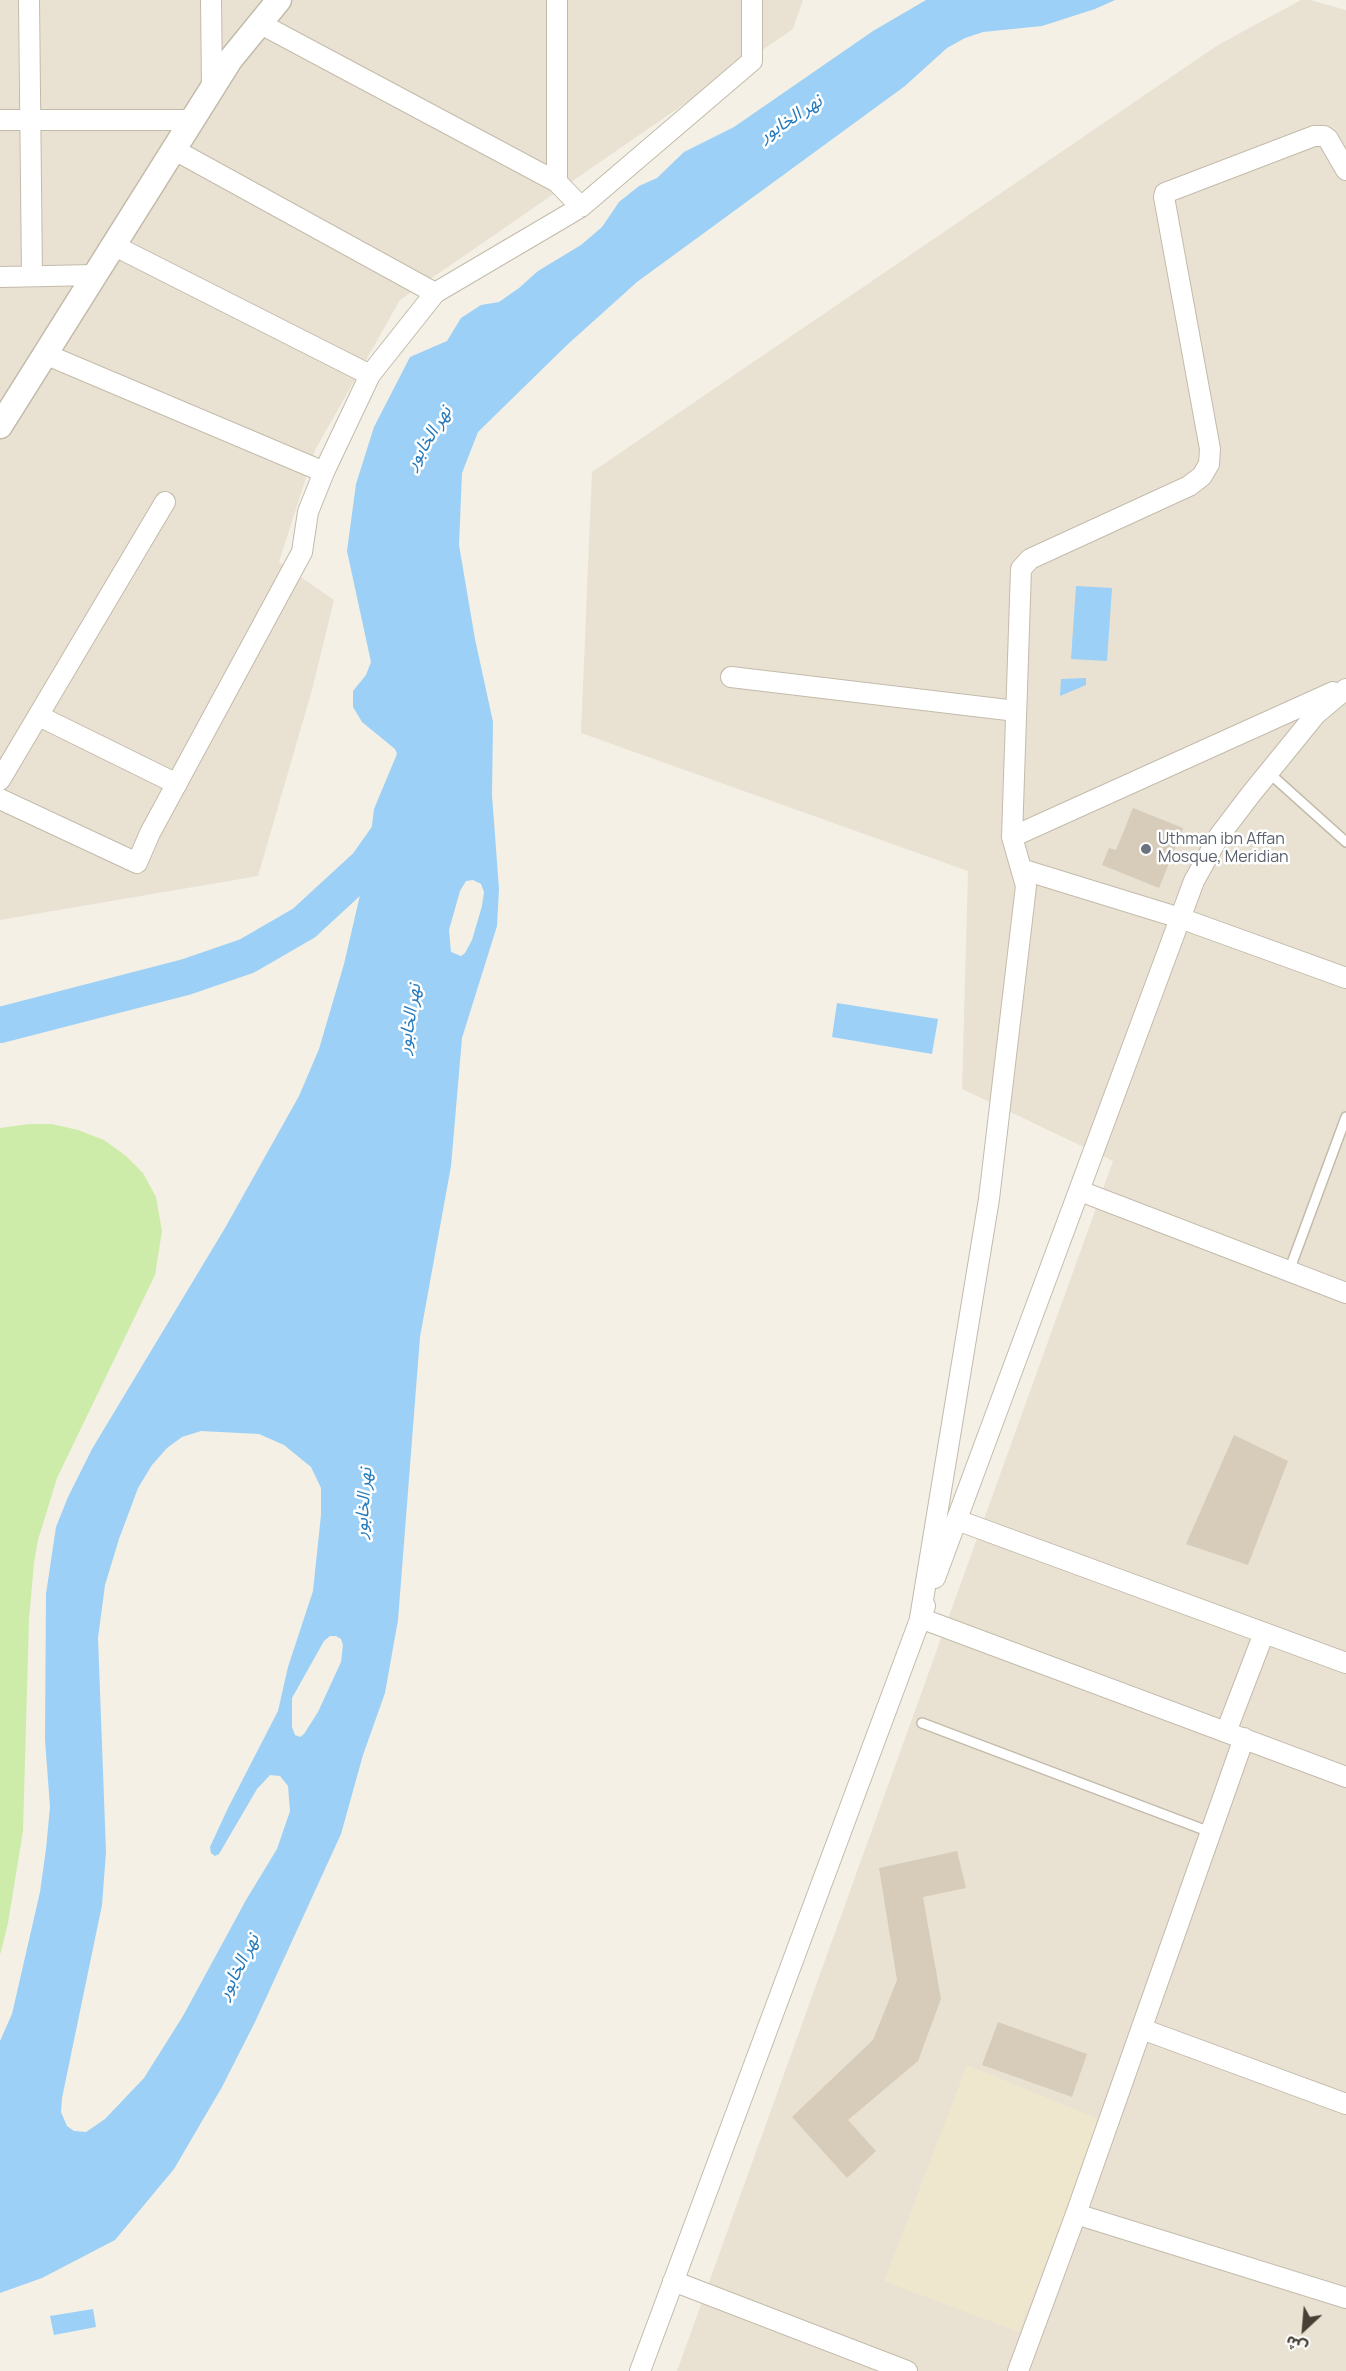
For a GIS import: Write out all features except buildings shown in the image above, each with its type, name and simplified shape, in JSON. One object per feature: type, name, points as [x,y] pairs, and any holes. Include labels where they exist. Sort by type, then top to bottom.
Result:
[{"type":"street","points":[[28,0],[32,276]]},
{"type":"street","points":[[211,0],[212,87]]},
{"type":"street","points":[[0,426],[212,87],[230,60],[279,0]]},
{"type":"street","points":[[557,0],[557,182]]},
{"type":"street","points":[[0,799],[137,863],[150,833],[302,552],[308,512],[324,472],[370,375],[435,293],[581,207],[752,61],[752,0]]},
{"type":"street","points":[[259,23],[557,182],[581,207]]},
{"type":"street","points":[[0,120],[191,120]]},
{"type":"street","points":[[920,1618],[989,1199],[1026,886],[1012,837],[1021,569],[1030,560],[1189,486],[1202,476],[1209,464],[1210,449],[1165,193],[1314,135],[1328,139],[1346,170]]},
{"type":"street","points":[[173,149],[435,293]]},
{"type":"street","points":[[113,245],[370,375]]},
{"type":"street","points":[[0,277],[95,276]]},
{"type":"street","points":[[45,354],[324,472]]},
{"type":"street","points":[[0,780],[165,502]]},
{"type":"street","points":[[731,677],[1017,711]]},
{"type":"street","points":[[1012,837],[1346,688]]},
{"type":"street","points":[[640,2371],[1180,918],[1204,859],[1268,772],[1316,714],[1346,688]]},
{"type":"street","points":[[39,716],[177,783]]},
{"type":"street","points":[[1021,869],[1180,918],[1346,978]]},
{"type":"street","points":[[1080,1191],[1346,1293]]},
{"type":"street","points":[[957,1520],[1346,1663]]},
{"type":"street","points":[[920,1618],[1346,1777]]},
{"type":"street","points":[[1226,1732],[1264,1633]]},
{"type":"street","points":[[1018,2371],[1076,2214],[1244,1738]]},
{"type":"street","points":[[1142,2029],[1346,2102]]},
{"type":"street","points":[[1076,2214],[1346,2298]]},
{"type":"street","points":[[673,2282],[907,2371]]},
{"type":"lane","points":[[1268,772],[1346,842]]},
{"type":"lane","points":[[1289,1271],[1346,1117]]},
{"type":"lane","points":[[922,1723],[1210,1832]]},
{"type":"shaded area","points":[[0,0],[803,0],[793,29],[400,300],[315,450],[279,562],[334,600],[312,690],[258,876],[0,920]]},
{"type":"shaded area","points":[[1301,0],[1310,0],[1346,10],[1346,2371],[677,2371],[1113,1161],[962,1089],[968,871],[581,733],[592,472],[1218,45]]},
{"type":"shaded area","points":[[967,2065],[1101,2120],[1019,2332],[884,2281]]},
{"type":"green space","points":[[52,1124],[78,1130],[104,1140],[126,1156],[143,1173],[156,1197],[162,1231],[155,1275],[57,1478],[38,1540],[29,1619],[23,1831],[8,1923],[0,1955],[0,1128]]},
{"type":"water","name":"نهر الخابور","points":[[926,0],[1115,0],[1042,26],[983,32],[965,38],[947,48],[905,86],[637,282],[567,345],[478,432],[462,473],[459,545],[475,639],[493,722],[492,795],[499,889],[497,926],[462,1038],[451,1166],[420,1337],[398,1620],[385,1693],[363,1755],[341,1834],[255,2022],[222,2087],[174,2169],[115,2240],[42,2278],[0,2293],[0,2041],[12,2014],[40,1892],[46,1849],[50,1807],[45,1740],[46,1594],[56,1527],[92,1449],[225,1228],[299,1096],[319,1049],[344,964],[367,865],[374,809],[397,754],[395,749],[362,722],[353,707],[353,691],[366,675],[371,662],[347,551],[356,484],[374,427],[410,357],[447,341],[461,318],[481,305],[499,302],[538,271],[581,245],[602,227],[619,202],[639,186],[657,178],[684,152],[734,127],[873,31]],"holes":[[[473,880],[481,884],[484,892],[482,906],[472,940],[461,956],[451,952],[449,930],[460,891],[466,881]],[[201,1431],[259,1434],[284,1445],[311,1467],[321,1488],[321,1515],[313,1591],[288,1667],[278,1711],[228,1808],[210,1847],[211,1853],[215,1856],[219,1854],[257,1789],[270,1775],[280,1776],[288,1786],[290,1811],[277,1849],[246,1900],[183,2016],[144,2078],[105,2119],[86,2132],[74,2131],[67,2126],[61,2112],[62,2098],[102,1905],[106,1852],[98,1638],[105,1585],[138,1488],[152,1465],[167,1448],[182,1437]],[[330,1636],[341,1639],[343,1645],[341,1662],[318,1712],[300,1737],[295,1735],[292,1727],[292,1698],[324,1641]]]},
{"type":"water","points":[[1076,586],[1112,588],[1107,661],[1071,659]]},
{"type":"water","points":[[1086,678],[1086,685],[1060,696],[1061,679]]},
{"type":"water","points":[[837,1003],[938,1019],[932,1054],[832,1037]]},
{"type":"water","points":[[93,2309],[96,2327],[54,2335],[50,2316]]},
{"type":"waterway","points":[[0,1025],[186,977],[247,956],[304,923],[367,865],[396,824]]},
{"type":"place","name":"Uthman ibn Affan Mosque, Meridian","points":[[1146,849]]}]
